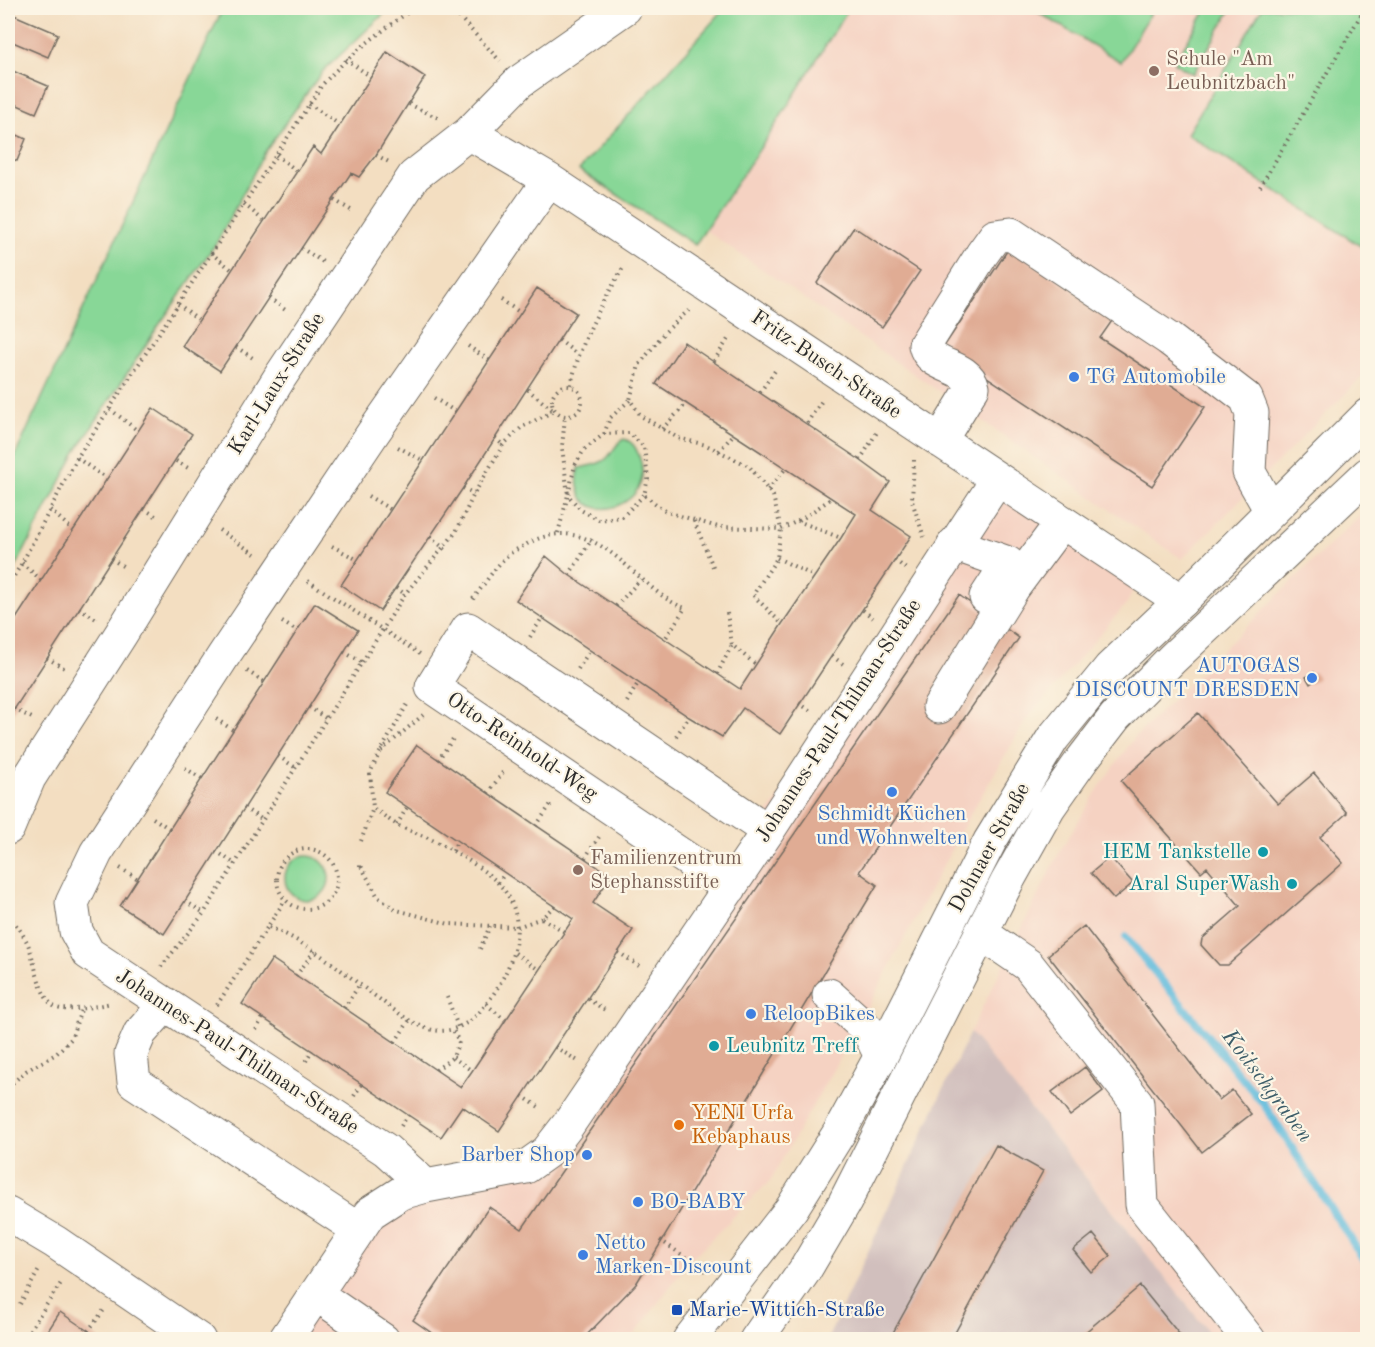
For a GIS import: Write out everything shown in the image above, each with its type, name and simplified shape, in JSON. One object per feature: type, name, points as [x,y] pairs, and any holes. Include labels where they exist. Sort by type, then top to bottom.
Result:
[{"type":"street","name":"Karl-Laux-Straße","points":[[8,828],[29,778],[305,338],[414,176],[469,133],[519,82],[625,8]]},
{"type":"street","name":"Fritz-Busch-Straße","points":[[469,133],[549,180],[1181,601]]},
{"type":"street","points":[[283,568],[444,329],[549,180]]},
{"type":"street","points":[[928,433],[973,387],[970,379],[958,369],[933,358],[927,352],[926,345],[995,236],[1011,234],[1169,339],[1246,398],[1252,412],[1250,472],[1271,511]]},
{"type":"street","name":"Dohnaer Straße","points":[[689,1340],[792,1208],[839,1133],[881,1056],[990,841],[1053,738],[1110,668],[1181,601],[1368,415]]},
{"type":"street","name":"Dohnaer Straße","points":[[756,1340],[805,1270],[845,1202],[1007,882],[1049,807],[1115,717],[1172,659],[1368,474]]},
{"type":"street","name":"Johannes-Paul-Thilman-Straße","points":[[285,1340],[370,1213],[401,1193],[525,1167],[547,1152],[568,1125],[730,888],[997,480]]},
{"type":"street","points":[[950,651],[1020,563],[1062,522]]},
{"type":"street","points":[[954,544],[1020,563]]},
{"type":"street","points":[[939,707],[1013,588],[1020,563]]},
{"type":"street","name":"Johannes-Paul-Thilman-Straße","points":[[283,568],[96,853],[72,903],[76,931],[88,953],[386,1150],[426,1186]]},
{"type":"street","points":[[468,629],[768,831]]},
{"type":"street","name":"Otto-Reinhold-Weg","points":[[468,629],[440,684],[730,888]]},
{"type":"street","points":[[981,933],[1028,964],[1137,1103],[1142,1205],[1249,1340]]},
{"type":"street","points":[[829,995],[868,1030],[881,1056]]},
{"type":"street","points":[[166,1004],[140,1033],[131,1054],[134,1082],[359,1230]]},
{"type":"street","points":[[8,1214],[67,1250],[199,1340]]},
{"type":"street","points":[[316,1294],[383,1340]]},
{"type":"path","points":[[8,586],[77,458],[322,85],[346,58],[365,42],[414,8]]},
{"type":"path","points":[[451,8],[519,82]]},
{"type":"path","points":[[1260,187],[1365,8]]},
{"type":"path","points":[[346,58],[371,77]]},
{"type":"path","points":[[309,104],[340,125]]},
{"type":"path","points":[[276,155],[297,171]]},
{"type":"path","points":[[244,204],[264,221]]},
{"type":"path","points":[[571,385],[578,355],[601,305],[640,240]]},
{"type":"path","points":[[211,253],[232,270]]},
{"type":"path","points":[[558,532],[575,465],[584,450],[604,434],[610,418],[630,400],[639,365],[664,333],[712,290]]},
{"type":"path","points":[[178,304],[198,319]]},
{"type":"path","points":[[559,340],[578,355]]},
{"type":"path","points":[[760,392],[774,372]]},
{"type":"path","points":[[528,388],[554,411],[565,417],[576,414],[583,403],[579,390],[571,385],[562,385],[551,396],[554,411]]},
{"type":"path","points":[[630,400],[641,416],[678,438],[706,445],[749,466],[773,496],[781,529],[777,558],[753,596],[782,624]]},
{"type":"path","points":[[662,429],[687,403]]},
{"type":"path","points":[[807,423],[820,404]]},
{"type":"path","points":[[110,409],[138,431]]},
{"type":"path","points":[[167,961],[204,913],[327,719],[360,662],[405,594],[445,549],[503,445],[522,427],[554,411]]},
{"type":"path","points":[[565,417],[562,447],[568,495],[581,510],[599,520],[622,516],[644,495],[648,479],[644,447],[628,433],[604,434]]},
{"type":"path","points":[[928,433],[912,501],[936,572]]},
{"type":"path","points":[[719,451],[734,434]]},
{"type":"path","points":[[495,438],[503,445]]},
{"type":"path","points":[[860,460],[873,440]]},
{"type":"path","points":[[77,458],[107,479]]},
{"type":"path","points":[[768,490],[786,468]]},
{"type":"path","points":[[463,488],[474,494]]},
{"type":"path","points":[[644,495],[667,512],[718,527],[781,529],[798,521],[832,498]]},
{"type":"path","points":[[50,510],[74,530]]},
{"type":"path","points":[[196,515],[382,630],[440,684]]},
{"type":"path","points":[[694,520],[714,569]]},
{"type":"path","points":[[798,521],[841,538]]},
{"type":"path","points":[[468,629],[470,604],[508,555],[534,540],[558,532],[591,539],[676,606],[685,609],[665,639]]},
{"type":"path","points":[[430,537],[445,549]]},
{"type":"path","points":[[569,575],[591,539]]},
{"type":"path","points":[[777,558],[814,576]]},
{"type":"path","points":[[895,560],[903,567]]},
{"type":"path","points":[[22,563],[41,580]]},
{"type":"path","points":[[616,606],[641,579]]},
{"type":"path","points":[[396,588],[405,594]]},
{"type":"path","points":[[863,610],[873,617]]},
{"type":"path","points":[[717,674],[732,645],[727,613]]},
{"type":"path","points":[[285,623],[297,631]]},
{"type":"path","points":[[732,645],[756,665]]},
{"type":"path","points":[[344,652],[360,662]]},
{"type":"path","points":[[249,672],[264,682]]},
{"type":"path","points":[[361,841],[373,808],[370,773],[379,754],[413,694],[440,684]]},
{"type":"path","points":[[379,754],[440,684]]},
{"type":"path","points":[[799,703],[814,714]]},
{"type":"path","points":[[309,706],[327,719]]},
{"type":"path","points":[[278,756],[296,768]]},
{"type":"path","points":[[397,825],[407,807]]},
{"type":"path","points":[[244,808],[263,820]]},
{"type":"path","points":[[269,927],[294,937],[315,950],[409,1021],[431,1030],[453,1030],[473,1019],[500,984],[515,953],[517,927],[512,903],[498,883],[453,850],[397,825],[373,808]]},
{"type":"path","points":[[453,850],[458,841]]},
{"type":"path","points":[[302,848],[316,849],[327,855],[335,868],[337,877],[331,896],[319,905],[305,909],[296,907],[285,900],[278,888],[276,874],[287,856],[302,848]]},
{"type":"path","points":[[216,851],[235,864]]},
{"type":"path","points":[[360,867],[360,864],[378,897],[397,910],[449,924],[517,927],[542,918],[554,906]]},
{"type":"path","points":[[498,883],[505,873]]},
{"type":"path","points":[[201,1029],[285,900]]},
{"type":"path","points":[[184,901],[204,913]]},
{"type":"path","points":[[8,916],[27,942],[37,976],[55,1006],[66,1010],[113,1003]]},
{"type":"path","points":[[542,918],[565,932]]},
{"type":"path","points":[[480,949],[490,926]]},
{"type":"path","points":[[296,976],[315,950]]},
{"type":"path","points":[[618,952],[637,964]]},
{"type":"path","points":[[515,953],[539,970]]},
{"type":"path","points":[[344,1008],[360,984]]},
{"type":"path","points":[[447,997],[458,1027]]},
{"type":"path","points":[[588,999],[608,1012]]},
{"type":"path","points":[[486,1004],[505,1020]]},
{"type":"path","points":[[8,1088],[26,1071],[56,1054],[70,1039],[82,1007]]},
{"type":"path","points":[[395,1042],[409,1021]]},
{"type":"path","points":[[436,1070],[453,1057],[459,1042],[453,1030]]},
{"type":"path","points":[[555,1047],[578,1062]]},
{"type":"path","points":[[453,1057],[472,1071]]},
{"type":"path","points":[[354,1096],[362,1084]]},
{"type":"path","points":[[522,1096],[539,1107]]},
{"type":"path","points":[[402,1124],[408,1115]]},
{"type":"path","points":[[660,1240],[729,1287]]},
{"type":"path","points":[[20,1304],[67,1250]]},
{"type":"path","points":[[23,1340],[67,1250]]},
{"type":"shaded area","points":[[849,8],[1262,8],[1187,134],[1367,250],[1367,372],[1182,559],[705,230],[771,132]]},
{"type":"shaded area","points":[[997,480],[1137,582],[1127,603],[1026,720],[967,820],[860,1022],[770,1181],[690,1260],[631,1339],[285,1340],[370,1213],[525,1167]]},
{"type":"shaded area","points":[[1367,510],[1367,1339],[1214,1339],[970,1032],[1061,849],[1100,786],[1135,737]]},
{"type":"shaded area","points":[[970,1032],[1214,1339],[827,1340]]},
{"type":"green space","points":[[223,8],[386,8],[387,11],[322,72],[265,152],[217,242],[77,450],[8,582],[8,471]]},
{"type":"green space","points":[[725,8],[849,8],[771,132],[695,245],[579,170]]},
{"type":"green space","points":[[1039,8],[1154,8],[1121,62],[1036,11]]},
{"type":"green space","points":[[1207,8],[1232,8],[1193,74],[1174,63]]},
{"type":"green space","points":[[1262,8],[1367,8],[1367,250],[1187,134]]},
{"type":"green space","points":[[624,439],[633,444],[640,459],[642,475],[638,489],[629,499],[617,506],[604,508],[592,506],[583,499],[578,486],[579,468],[604,460]]},
{"type":"green space","points":[[307,856],[322,863],[329,878],[322,893],[307,900],[292,893],[285,878],[292,863]]},
{"type":"building","points":[[14,15],[58,34],[48,57],[8,40],[8,30]]},
{"type":"building","points":[[387,52],[425,77],[376,155],[359,177],[351,173],[220,371],[182,346],[313,147],[321,154]]},
{"type":"building","points":[[8,69],[48,86],[36,113],[8,101]]},
{"type":"building","points":[[8,131],[26,139],[17,161],[8,157]]},
{"type":"building","points":[[854,227],[920,271],[882,327],[817,283]]},
{"type":"building","name":"TG Automobile","points":[[1009,248],[1114,318],[1100,338],[1205,407],[1152,486],[943,348]]},
{"type":"building","points":[[537,288],[576,313],[380,611],[341,585]]},
{"type":"building","points":[[684,342],[890,482],[872,510],[911,536],[780,734],[743,708],[722,737],[516,600],[546,556],[569,575],[740,689],[841,538],[856,514],[656,384]]},
{"type":"building","points":[[153,408],[192,434],[8,719],[8,631]]},
{"type":"building","name":"Leubnitz Treff","points":[[959,595],[1019,638],[859,872],[877,885],[636,1284],[582,1340],[442,1340],[413,1320],[489,1207],[522,1229]]},
{"type":"building","points":[[315,603],[358,630],[164,934],[120,906]]},
{"type":"building","name":"AUTOGAS DISCOUNT DRESDEN","points":[[1314,672],[1318,678],[1310,684],[1306,677]]},
{"type":"building","points":[[1198,713],[1278,804],[1314,773],[1347,813],[1320,837],[1343,863],[1228,965],[1219,965],[1201,945],[1202,939],[1240,906],[1207,867],[1201,872],[1121,781]]},
{"type":"building","points":[[417,745],[611,876],[593,903],[633,930],[499,1131],[462,1106],[441,1137],[242,1004],[272,959],[461,1087],[472,1071],[573,919],[385,792]]},
{"type":"building","points":[[1110,857],[1133,883],[1114,899],[1091,873]]},
{"type":"building","points":[[1084,926],[1219,1100],[1232,1090],[1251,1114],[1202,1152],[1048,955]]},
{"type":"building","points":[[1085,1067],[1103,1091],[1070,1116],[1052,1092]]},
{"type":"building","points":[[996,1145],[1043,1171],[951,1340],[889,1340]]},
{"type":"building","points":[[1093,1234],[1111,1256],[1091,1272],[1073,1250]]},
{"type":"building","points":[[1140,1286],[1184,1340],[1076,1340]]},
{"type":"building","points":[[60,1312],[88,1331],[101,1340],[42,1340]]},
{"type":"waterway","name":"Koitschgraben","points":[[1126,937],[1265,1106],[1368,1266]]},
{"type":"place","name":"Schule \"Am Leubnitzbach\"","points":[[1154,71]]},
{"type":"place","name":"TG Automobile","points":[[1074,377]]},
{"type":"place","name":"AUTOGAS DISCOUNT DRESDEN","points":[[1312,678]]},
{"type":"place","name":"Schmidt Küchen und Wohnwelten","points":[[892,792]]},
{"type":"place","name":"HEM Tankstelle","points":[[1263,852]]},
{"type":"place","name":"Familienzentrum Stephansstifte","points":[[578,870]]},
{"type":"place","name":"Aral SuperWash","points":[[1292,884]]},
{"type":"place","name":"ReloopBikes","points":[[751,1014]]},
{"type":"place","name":"Leubnitz Treff","points":[[714,1046]]},
{"type":"place","name":"YENI Urfa Kebaphaus","points":[[679,1125]]},
{"type":"place","name":"Barber Shop","points":[[587,1155]]},
{"type":"place","name":"BO-BABY","points":[[638,1202]]},
{"type":"place","name":"Netto Marken-Discount","points":[[583,1255]]},
{"type":"place","name":"Marie-Wittich-Straße","points":[[677,1310]]}]
